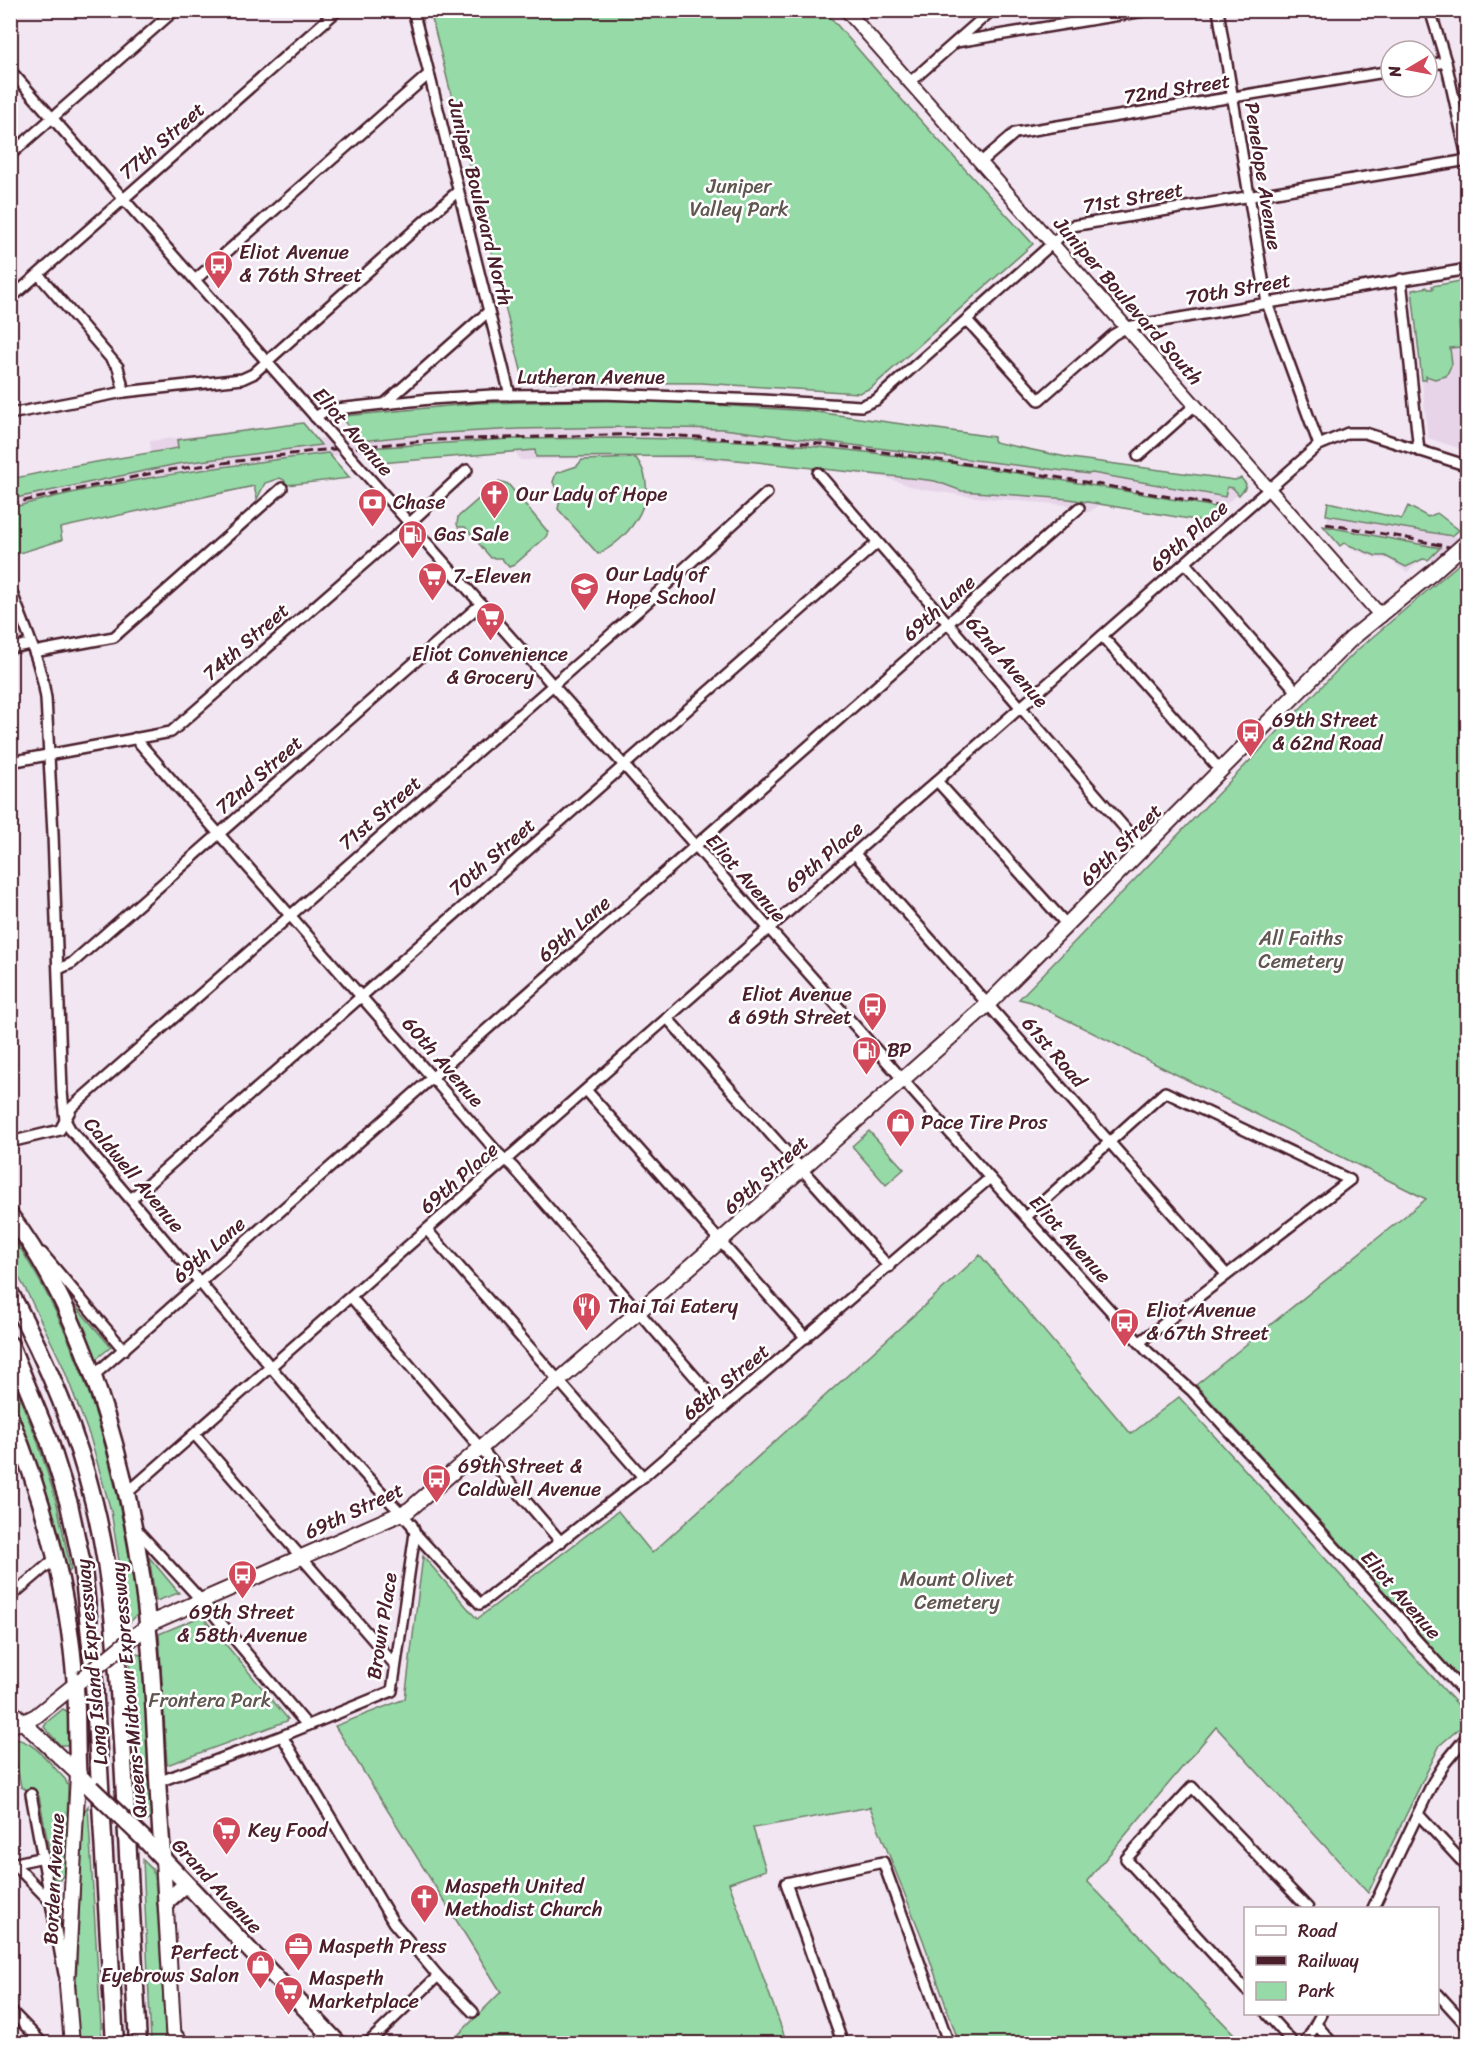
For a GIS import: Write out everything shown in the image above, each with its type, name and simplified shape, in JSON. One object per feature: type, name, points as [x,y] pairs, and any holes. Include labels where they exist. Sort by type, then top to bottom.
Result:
[{"type":"highway","name":"Long Island Expressway","points":[[10,1293],[51,1375],[75,1437],[94,1502],[107,1569],[118,1667],[138,2043]]},
{"type":"highway","name":"Long Island Expressway","points":[[10,1345],[38,1409],[59,1471],[76,1535],[87,1600],[94,1677],[115,2043]]},
{"type":"main road","name":"69th Street","points":[[17,1724],[36,1716],[148,1626],[409,1510],[639,1312],[988,1004],[1351,639],[1432,573],[1467,541]]},
{"type":"main road","name":"Queens-Midtown Expressway","points":[[15,1221],[54,1286],[93,1377],[112,1436],[134,1528],[148,1626],[164,1859],[173,2037]]},
{"type":"main road","points":[[10,1417],[16,1446],[42,1504],[56,1558],[79,1682],[78,1774]]},
{"type":"main road","name":"Grand Avenue","points":[[10,1710],[17,1724],[78,1774],[164,1859],[328,2040]]},
{"type":"main road","name":"Borden Avenue","points":[[72,2043],[67,1985],[78,1774]]},
{"type":"main road","points":[[166,1902],[186,1884]]},
{"type":"street","points":[[10,155],[175,10]]},
{"type":"street","name":"77th Street","points":[[10,299],[338,10]]},
{"type":"street","name":"Juniper Boulevard South","points":[[846,10],[1381,616]]},
{"type":"street","points":[[909,83],[992,10]]},
{"type":"street","points":[[956,42],[1150,10]]},
{"type":"street","name":"Penelope Avenue","points":[[1218,10],[1266,303],[1319,445]]},
{"type":"street","points":[[1430,10],[1446,62],[1467,161]]},
{"type":"street","name":"Juniper Boulevard North","points":[[412,13],[510,395]]},
{"type":"street","points":[[1439,63],[1446,62]]},
{"type":"street","name":"Eliot Avenue","points":[[10,70],[902,1080],[1140,1342],[1192,1391],[1405,1624],[1467,1696]]},
{"type":"street","name":"72nd Street","points":[[980,163],[1014,133],[1379,73]]},
{"type":"street","points":[[195,280],[429,74]]},
{"type":"street","name":"71st Street","points":[[868,404],[876,400],[1072,226],[1467,161]]},
{"type":"street","points":[[10,414],[124,392],[242,379],[253,374],[458,190]]},
{"type":"street","name":"70th Street","points":[[967,320],[1039,400],[1113,335],[1127,327],[1467,269]]},
{"type":"street","points":[[39,275],[118,367],[124,392]]},
{"type":"street","points":[[1401,279],[1419,451]]},
{"type":"street","points":[[384,404],[489,311]]},
{"type":"street","name":"Lutheran Avenue","points":[[315,417],[327,410],[430,399],[510,395],[639,394],[852,407],[868,404]]},
{"type":"street","points":[[1138,456],[1194,406]]},
{"type":"street","name":"69th Place","points":[[127,1494],[1319,445],[1348,433],[1365,433],[1467,466]]},
{"type":"street","name":"74th Street","points":[[10,762],[171,732],[467,470]]},
{"type":"street","name":"62nd Avenue","points":[[818,473],[1143,849]]},
{"type":"street","points":[[10,648],[33,648],[114,637],[282,488]]},
{"type":"street","name":"71st Street","points":[[10,1142],[60,1130],[72,1107],[656,595],[767,493]]},
{"type":"street","name":"69th Lane","points":[[93,1377],[1079,508]]},
{"type":"street","name":"70th Street","points":[[131,1199],[877,543]]},
{"type":"street","points":[[1185,563],[1298,693]]},
{"type":"street","name":"Caldwell Avenue","points":[[10,588],[33,648],[43,679],[46,698],[65,1120],[70,1130],[272,1367],[412,1525],[415,1533],[480,1604]]},
{"type":"street","name":"72nd Street","points":[[58,969],[72,963],[481,604]]},
{"type":"street","points":[[1102,636],[1221,771]]},
{"type":"street","name":"60th Avenue","points":[[135,738],[722,1408]]},
{"type":"street","points":[[937,781],[1068,926]]},
{"type":"street","name":"61st Road","points":[[855,854],[1226,1274]]},
{"type":"street","points":[[668,1019],[889,1267]]},
{"type":"street","points":[[586,1090],[806,1338]]},
{"type":"street","points":[[1026,1217],[1165,1092],[1350,1180],[1140,1342]]},
{"type":"street","name":"68th Street","points":[[480,1604],[643,1477],[990,1178]]},
{"type":"street","points":[[15,1221],[124,1350]]},
{"type":"street","points":[[427,1230],[643,1477]]},
{"type":"street","points":[[351,1297],[561,1542]]},
{"type":"street","points":[[195,1435],[395,1665]]},
{"type":"street","points":[[134,1528],[202,1601],[307,1725]]},
{"type":"street","name":"Brown Place","points":[[158,1782],[282,1736],[392,1691],[415,1533]]},
{"type":"street","points":[[10,1597],[56,1558]]},
{"type":"street","points":[[282,1736],[393,1922],[438,1976],[473,2012]]},
{"type":"street","points":[[1372,1907],[1445,1763],[1467,1736]]},
{"type":"street","points":[[1244,1989],[1126,1859],[1192,1786],[1307,1907]]},
{"type":"street","name":"Borden Avenue","points":[[31,1794],[44,1857],[59,1953],[67,1985]]},
{"type":"street","points":[[1418,1814],[1467,1868]]},
{"type":"street","points":[[12,1864],[44,1857]]},
{"type":"street","points":[[843,2043],[786,1883],[884,1862],[949,2043]]},
{"type":"street","points":[[12,1864],[51,1902]]},
{"type":"street","points":[[367,2043],[438,1976]]},
{"type":"street","points":[[1439,1996],[1467,2027]]},
{"type":"street","points":[[10,2010],[43,2043]]},
{"type":"street","points":[[1269,2015],[1294,2043]]},
{"type":"street","points":[[1305,2043],[1320,2015]]},
{"type":"street","points":[[1316,2024],[1333,2043]]},
{"type":"street","points":[[173,2037],[185,2043]]},
{"type":"shaded area","points":[[1467,280],[1467,451],[1428,438],[1412,290]]},
{"type":"shaded area","points":[[496,402],[637,402],[851,417],[966,440],[1040,451],[1075,460],[1236,480],[1243,490],[1203,522],[1108,500],[1087,513],[1079,506],[975,497],[919,489],[887,478],[795,464],[645,457],[520,460],[516,452],[397,462],[384,454],[379,462],[370,452],[347,453],[331,457],[255,487],[133,513],[11,530],[11,480],[151,452],[150,441],[301,423],[316,439],[354,435],[341,417]]},
{"type":"shaded area","points":[[1331,504],[1377,515],[1449,524],[1459,532],[1454,536],[1467,538],[1467,566],[1423,559],[1407,572],[1388,559],[1375,558],[1342,544],[1326,524]]},
{"type":"green space","name":"Juniper Valley Park","points":[[430,11],[825,11],[1033,244],[871,388],[859,393],[701,383],[524,382]]},
{"type":"green space","points":[[1467,280],[1467,322],[1459,323],[1461,347],[1450,348],[1452,364],[1446,376],[1435,379],[1426,376],[1426,380],[1422,380],[1412,290],[1427,287],[1433,289],[1432,286]]},
{"type":"green space","points":[[636,400],[809,411],[994,437],[994,442],[1071,458],[1235,480],[1241,478],[1246,484],[1239,495],[1233,488],[1227,487],[1225,497],[1092,473],[723,429],[629,427],[519,429],[428,434],[360,441],[343,420],[345,416],[478,403]]},
{"type":"green space","points":[[303,423],[321,445],[177,464],[11,499],[11,479],[178,448],[177,440]]},
{"type":"green space","points":[[622,438],[762,442],[860,451],[1016,473],[1222,508],[1207,522],[1069,499],[962,491],[935,481],[698,456],[536,457],[535,450],[380,463],[367,448],[511,439]]},
{"type":"green space","points":[[328,453],[350,478],[287,485],[280,478],[265,483],[257,499],[254,486],[60,528],[62,540],[13,555],[11,508],[128,482]]},
{"type":"green space","points":[[636,458],[644,472],[646,486],[645,500],[640,513],[622,537],[611,547],[598,554],[558,509],[560,499],[553,482],[556,473],[577,466],[582,460]]},
{"type":"green space","points":[[499,481],[508,484],[548,532],[546,537],[509,567],[501,558],[491,558],[465,527],[458,527],[457,524],[458,517]]},
{"type":"green space","points":[[1328,502],[1402,519],[1408,506],[1428,517],[1437,513],[1459,530],[1452,536],[1326,515]]},
{"type":"green space","points":[[1323,526],[1440,548],[1428,560],[1423,559],[1406,567],[1385,556],[1376,556],[1344,543],[1340,546]]},
{"type":"green space","name":"All Faiths Cemetery","points":[[1467,557],[1467,1687],[1422,1637],[1411,1621],[1196,1385],[1426,1199],[1031,1002],[1019,999],[1356,651]]},
{"type":"green space","points":[[869,1131],[904,1169],[886,1185],[852,1146]]},
{"type":"green space","points":[[11,1234],[38,1277],[60,1322],[80,1368],[96,1416],[121,1515],[138,1614],[129,1623],[111,1511],[90,1437],[62,1364],[11,1264]]},
{"type":"green space","name":"Mount Olivet Cemetery","points":[[980,1255],[1131,1434],[1179,1397],[1467,1715],[1467,1722],[1440,1745],[1368,1893],[1216,1727],[1087,1881],[1236,2036],[1269,2043],[959,2043],[923,1940],[870,1807],[753,1828],[766,1870],[729,1883],[787,2043],[450,2043],[501,1992],[335,1726],[405,1699],[423,1556],[477,1619],[618,1511],[652,1553]]},
{"type":"green space","points":[[74,1304],[111,1347],[96,1359]]},
{"type":"green space","points":[[10,1376],[37,1439],[57,1504],[71,1570],[67,1573],[28,1444],[11,1400]]},
{"type":"green space","points":[[149,1557],[179,1593],[156,1601]]},
{"type":"green space","name":"Frontera Park","points":[[202,1616],[288,1719],[167,1765],[159,1634]]},
{"type":"green space","points":[[137,1653],[142,1654],[152,1816],[147,1821],[138,1815],[129,1659]]},
{"type":"green space","points":[[63,1709],[68,1712],[70,1740],[68,1745],[60,1745],[44,1727]]},
{"type":"green space","points":[[12,1739],[20,1740],[34,1748],[65,1779],[68,1786],[66,1871],[60,1880],[55,1879],[54,1876],[39,1796],[21,1787]]},
{"type":"green space","points":[[88,1806],[102,2043],[78,2044],[76,1985],[83,1823],[84,1812]]},
{"type":"green space","points":[[143,1860],[152,1869],[155,1878],[166,2043],[151,2043]]},
{"type":"railway","points":[[10,504],[162,471],[314,451],[434,440],[646,434],[821,444],[1050,476],[1222,506]]},
{"type":"railway","points":[[1326,524],[1468,551]]},
{"type":"place","name":"Eliot Avenue & 76th Street","points":[[218,290]]},
{"type":"place","name":"Our Lady of Hope","points":[[495,520]]},
{"type":"place","name":"Chase","points":[[372,528]]},
{"type":"place","name":"Gas Sale","points":[[413,560]]},
{"type":"place","name":"7-Eleven","points":[[432,602]]},
{"type":"place","name":"Our Lady of Hope School","points":[[585,612]]},
{"type":"place","name":"Eliot Convenience & Grocery","points":[[490,642]]},
{"type":"place","name":"69th Street & 62nd Road","points":[[1251,758]]},
{"type":"place","name":"Eliot Avenue & 69th Street","points":[[873,1032]]},
{"type":"place","name":"BP","points":[[866,1076]]},
{"type":"place","name":"Pace Tire Pros","points":[[900,1148]]},
{"type":"place","name":"Thai Tai Eatery","points":[[587,1332]]},
{"type":"place","name":"Eliot Avenue & 67th Street","points":[[1125,1348]]},
{"type":"place","name":"69th Street & Caldwell Avenue","points":[[437,1504]]},
{"type":"place","name":"69th Street & 58th Avenue","points":[[242,1600]]},
{"type":"place","name":"Key Food","points":[[227,1856]]},
{"type":"place","name":"Maspeth United Methodist Church","points":[[424,1924]]},
{"type":"place","name":"Maspeth Press","points":[[298,1972]]},
{"type":"place","name":"Perfect Eyebrows Salon","points":[[260,1990]]},
{"type":"place","name":"Maspeth Marketplace","points":[[288,2016]]}]
